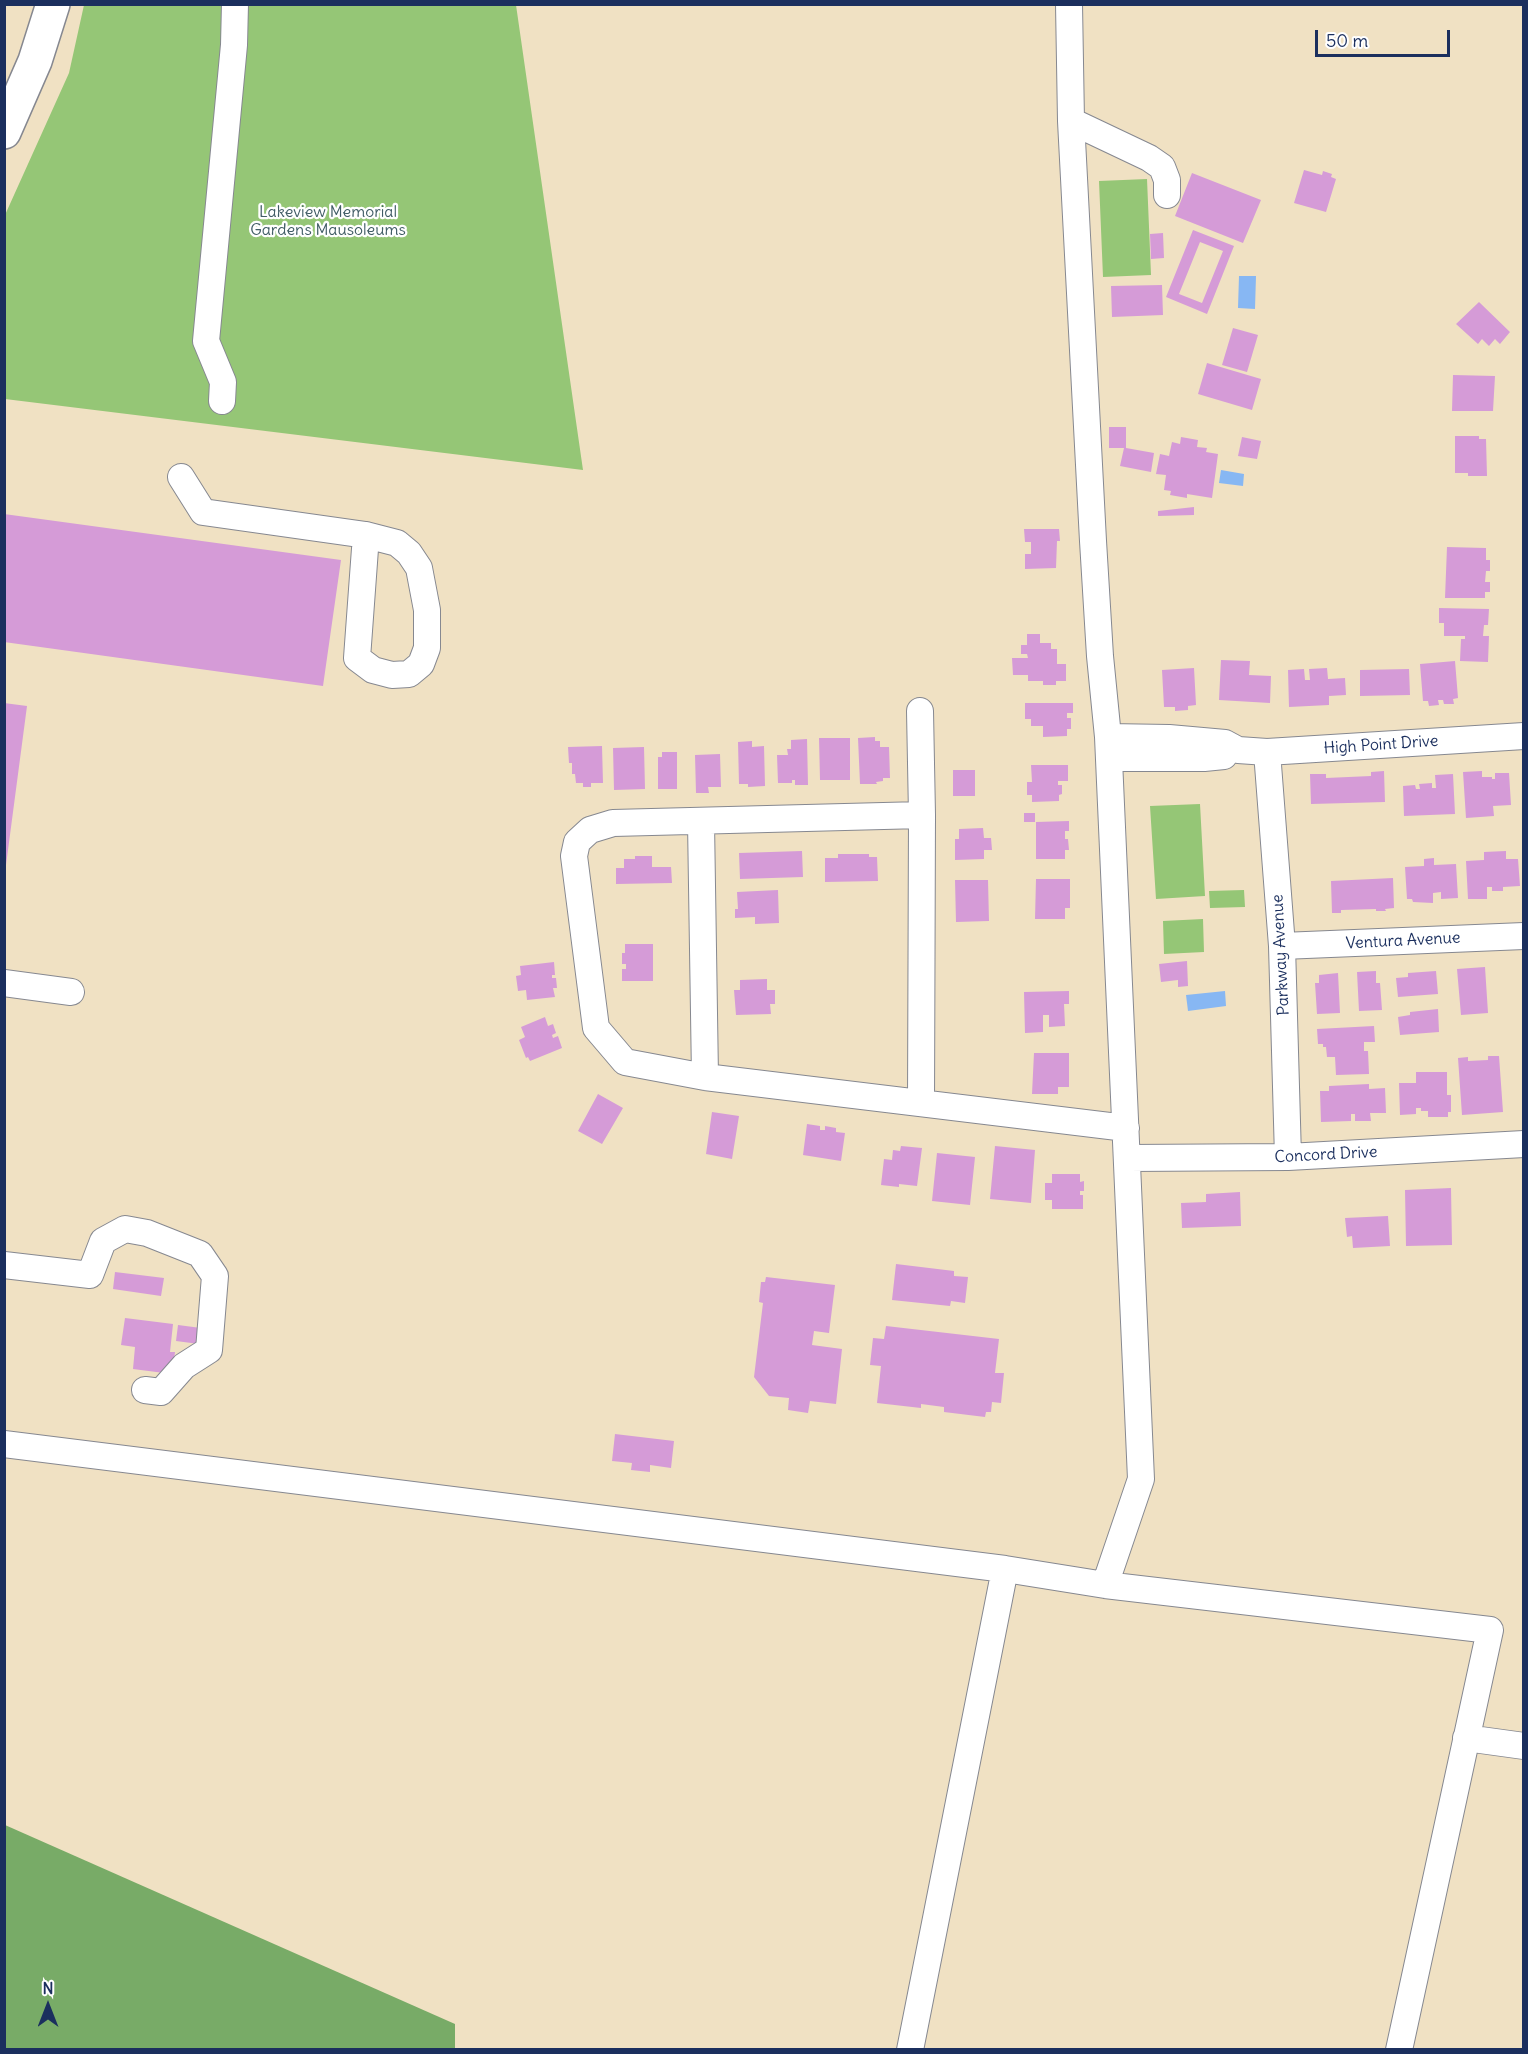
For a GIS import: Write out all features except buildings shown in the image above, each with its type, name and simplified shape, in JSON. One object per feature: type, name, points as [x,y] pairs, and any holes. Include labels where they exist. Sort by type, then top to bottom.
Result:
[{"type":"main road","points":[[4,132],[35,61],[53,4]]},
{"type":"street","points":[[222,401],[223,381],[206,341],[234,45],[235,4]]},
{"type":"street","points":[[1069,4],[1071,121],[1094,564],[1109,747],[1141,1479],[1105,1585]]},
{"type":"street","points":[[1071,121],[1162,167],[1167,180],[1167,195]]},
{"type":"street","points":[[181,477],[203,512],[366,535],[397,543],[409,553],[419,568],[427,610],[427,648],[421,664],[409,674],[392,675],[373,670],[357,658],[366,535]]},
{"type":"street","points":[[920,711],[921,1103]]},
{"type":"street","name":"High Point Drive","points":[[1109,747],[1204,758],[1226,755],[1238,750],[1267,752],[1524,736]]},
{"type":"street","name":"Parkway Avenue","points":[[1267,752],[1282,946],[1288,1157]]},
{"type":"street","points":[[922,815],[613,823],[590,830],[577,842],[574,856],[596,1028],[625,1062],[705,1077],[1126,1128]]},
{"type":"street","points":[[701,822],[705,1077]]},
{"type":"street","name":"Ventura Avenue","points":[[1282,946],[1524,936]]},
{"type":"street","points":[[4,983],[71,992]]},
{"type":"street","name":"Concord Drive","points":[[1128,1158],[1288,1157],[1524,1144]]},
{"type":"street","points":[[4,1265],[90,1275],[103,1241],[125,1229],[147,1233],[200,1254],[215,1276],[209,1350],[184,1366],[161,1392],[145,1390]]},
{"type":"street","points":[[4,1444],[1005,1569],[1105,1585],[1490,1630],[1399,2049]]},
{"type":"street","points":[[910,2049],[1005,1569]]},
{"type":"street","points":[[1466,1738],[1524,1746]]},
{"type":"green space","name":"Lakeview Memorial Gardens Mausoleums","points":[[84,5],[516,5],[583,470],[5,399],[5,215],[69,73]]},
{"type":"green space","points":[[1147,179],[1151,275],[1103,277],[1099,181]]},
{"type":"green space","points":[[1200,804],[1205,896],[1156,899],[1150,806]]},
{"type":"green space","points":[[1244,890],[1245,907],[1210,908],[1209,891]]},
{"type":"green space","points":[[1203,919],[1204,952],[1164,954],[1163,921]]},
{"type":"green space","points":[[5,1825],[455,2024],[455,2049],[5,2049]]},
{"type":"water","points":[[1239,276],[1256,276],[1255,309],[1238,308]]},
{"type":"water","points":[[1221,470],[1244,474],[1243,486],[1219,483]]},
{"type":"water","points":[[1225,991],[1226,1006],[1188,1011],[1186,995]]}]
